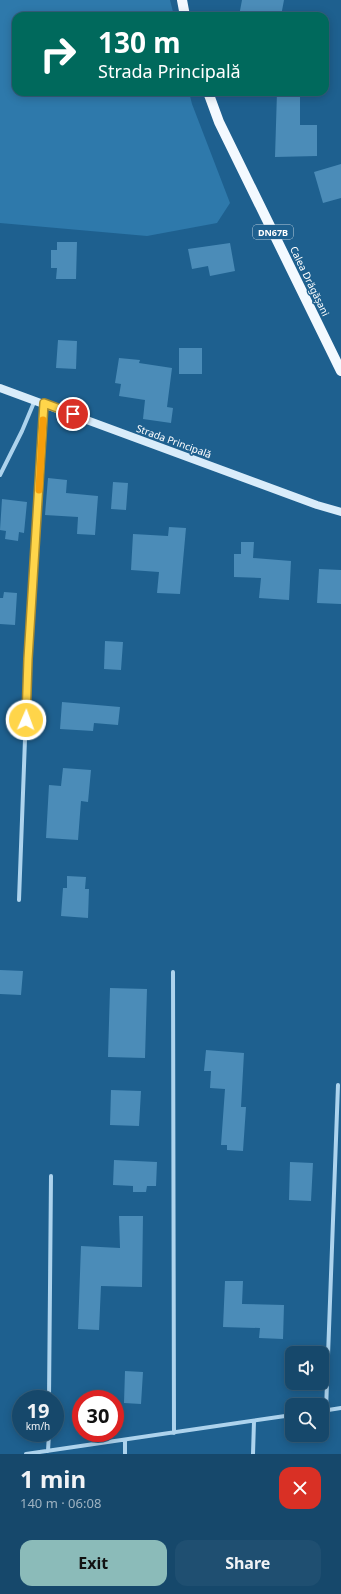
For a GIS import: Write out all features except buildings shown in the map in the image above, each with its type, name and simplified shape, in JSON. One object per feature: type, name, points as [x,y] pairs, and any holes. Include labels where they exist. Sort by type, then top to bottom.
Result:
[{"type":"main road","points":[[182,0],[184,12]]},
{"type":"main road","name":"Calea Drăgășani","points":[[209,96],[219,122],[341,371]]},
{"type":"street","name":"Strada Principală","points":[[0,388],[317,505],[341,512]]},
{"type":"street","points":[[0,475],[22,431],[35,400]]},
{"type":"street","points":[[19,900],[28,659],[44,403]]},
{"type":"street","points":[[173,972],[174,1433]]},
{"type":"street","points":[[325,1398],[338,1085]]},
{"type":"street","points":[[49,1390],[51,1176]]},
{"type":"street","points":[[329,1410],[341,1408]]},
{"type":"street","points":[[26,1454],[285,1417]]},
{"type":"street","points":[[253,1454],[254,1421]]},
{"type":"street","points":[[125,1440],[125,1454]]},
{"type":"street","points":[[48,1442],[48,1451]]},
{"type":"shaded area","points":[[0,0],[170,0],[173,12],[12,12],[12,96],[190,96],[230,203],[217,223],[147,236],[0,223]]},
{"type":"slow traffic","points":[[39,490],[43,420]]},
{"type":"route","points":[[26,720],[28,659],[44,403],[73,414]]}]
